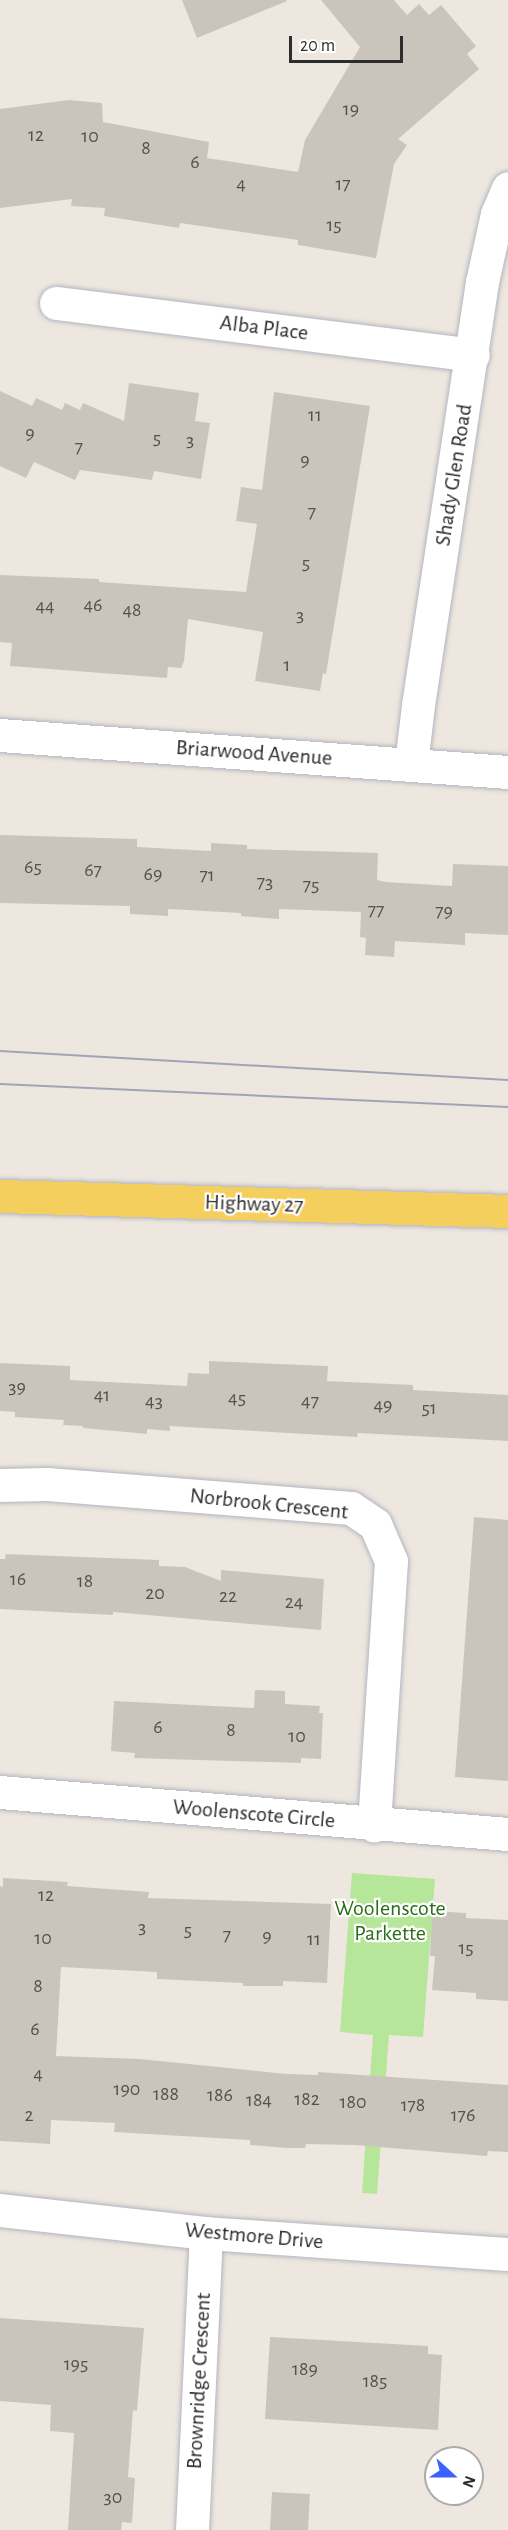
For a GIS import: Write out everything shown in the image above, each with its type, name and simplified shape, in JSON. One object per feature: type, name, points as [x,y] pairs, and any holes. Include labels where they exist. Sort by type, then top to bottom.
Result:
[{"type":"main road","name":"Highway 27","points":[[0,1196],[508,1211]]},
{"type":"street","name":"Shady Glen Road","points":[[411,764],[482,282],[497,214],[508,188]]},
{"type":"street","name":"Alba Place","points":[[56,303],[473,355]]},
{"type":"street","name":"Briarwood Avenue","points":[[0,735],[508,772]]},
{"type":"street","name":"Norbrook Crescent","points":[[0,1485],[47,1484],[351,1508],[375,1524],[391,1561],[374,1825]]},
{"type":"street","name":"Woolenscote Circle","points":[[0,1792],[374,1825],[508,1834]]},
{"type":"street","name":"Westmore Drive","points":[[0,2210],[206,2233],[508,2254]]},
{"type":"street","name":"Brownridge Crescent","points":[[192,2530],[206,2233]]},
{"type":"green space","name":"Woolenscote Parkette","points":[[352,1873],[435,1879],[423,2037],[389,2035],[377,2194],[362,2193],[373,2035],[340,2032]]},
{"type":"building","points":[[182,0],[286,0],[287,1],[197,38]]},
{"type":"building","points":[[321,0],[394,0],[407,15],[419,4],[429,15],[441,5],[476,46],[467,54],[479,69],[398,139],[407,145],[394,164],[376,258],[298,245],[298,240],[180,223],[179,228],[104,216],[105,208],[71,206],[72,199],[0,208],[0,109],[69,100],[102,103],[103,122],[209,142],[207,158],[298,172],[305,140],[360,47]]},
{"type":"building","points":[[129,383],[199,393],[195,421],[210,423],[201,479],[154,471],[152,480],[80,470],[75,480],[34,462],[26,478],[0,466],[0,391],[32,406],[36,398],[62,410],[65,403],[80,410],[83,403],[124,421]]},
{"type":"building","points":[[274,392],[370,406],[326,674],[323,673],[320,691],[255,681],[263,632],[188,619],[184,661],[181,668],[168,667],[167,678],[10,666],[12,643],[0,642],[0,575],[99,579],[99,582],[246,592],[257,524],[236,521],[241,487],[262,490]]},
{"type":"building","points":[[0,835],[137,839],[137,847],[211,851],[211,843],[247,845],[247,849],[378,853],[377,880],[386,882],[452,886],[453,864],[508,866],[508,935],[465,933],[465,945],[395,941],[394,957],[365,955],[366,938],[360,937],[361,912],[279,909],[279,919],[241,916],[241,913],[168,909],[168,916],[130,914],[130,906],[0,903]]},
{"type":"building","points":[[209,1361],[328,1366],[327,1381],[413,1385],[413,1390],[508,1395],[508,1441],[358,1433],[357,1437],[170,1426],[170,1431],[147,1429],[147,1434],[63,1425],[64,1420],[15,1417],[15,1412],[0,1411],[0,1363],[70,1366],[70,1380],[187,1386],[188,1373],[209,1374]]},
{"type":"building","points":[[474,1517],[508,1520],[508,1781],[455,1777]]},
{"type":"building","points":[[6,1554],[159,1560],[159,1566],[185,1567],[221,1581],[221,1570],[324,1579],[321,1630],[113,1612],[113,1615],[0,1609],[0,1559],[5,1559]]},
{"type":"building","points":[[255,1690],[285,1691],[285,1704],[320,1706],[319,1713],[323,1713],[321,1759],[301,1758],[301,1763],[134,1758],[135,1753],[111,1751],[114,1701],[254,1708]]},
{"type":"building","points":[[3,1878],[68,1882],[67,1886],[149,1892],[148,1898],[331,1904],[327,1983],[283,1981],[283,1986],[243,1986],[243,1983],[157,1979],[157,1972],[61,1967],[56,2056],[140,2059],[287,2074],[318,2075],[318,2072],[508,2085],[508,2152],[488,2151],[487,2156],[355,2145],[306,2144],[305,2148],[287,2148],[250,2145],[250,2140],[114,2132],[115,2123],[51,2120],[50,2144],[0,2141],[0,1886],[3,1887]]},
{"type":"building","points":[[432,1911],[466,1913],[466,1918],[508,1920],[508,2001],[476,1999],[476,1993],[432,1990],[435,1956],[430,1956]]},
{"type":"building","points":[[0,2318],[144,2328],[137,2411],[133,2410],[128,2477],[135,2478],[132,2523],[122,2522],[121,2530],[68,2530],[74,2433],[50,2431],[51,2405],[0,2401]]},
{"type":"building","points":[[270,2337],[428,2346],[428,2354],[442,2355],[438,2430],[265,2419]]},
{"type":"building","points":[[272,2492],[310,2494],[308,2530],[270,2530]]},
{"type":"tram line","points":[[0,1051],[508,1080]]},
{"type":"tram line","points":[[0,1084],[508,1107]]}]
